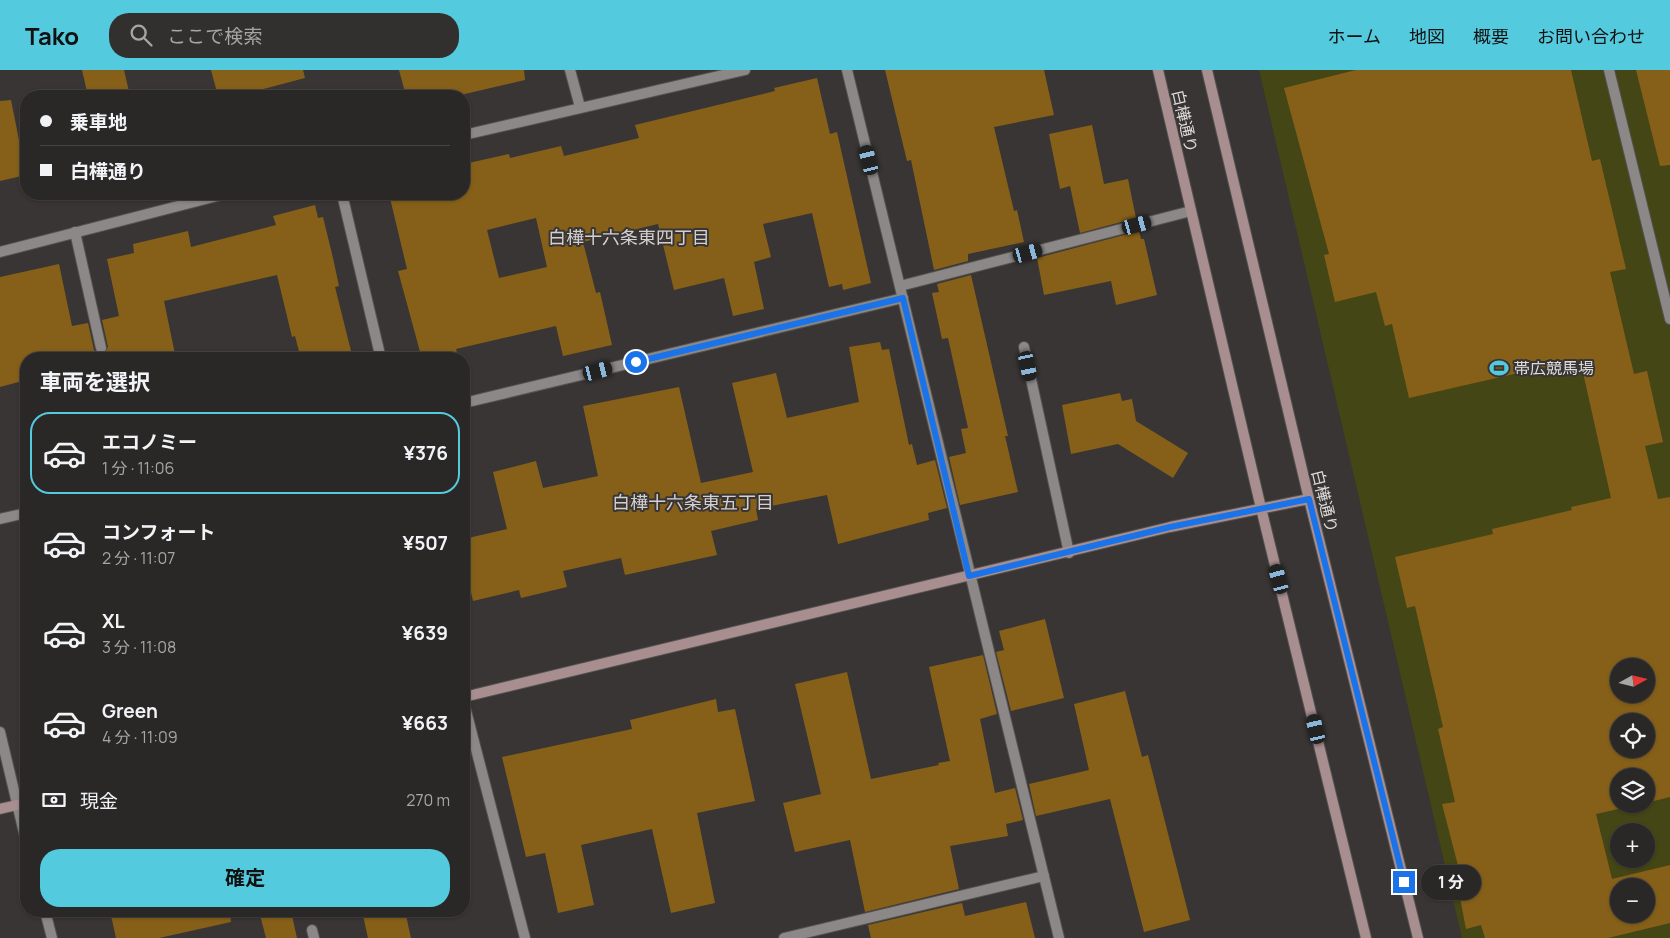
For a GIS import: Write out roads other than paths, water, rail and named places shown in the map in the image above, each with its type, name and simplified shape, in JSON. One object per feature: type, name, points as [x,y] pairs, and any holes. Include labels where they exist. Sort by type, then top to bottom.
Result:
[{"type":"street","points":[[570,70],[580,107]]},
{"type":"street","points":[[470,134],[745,70]]},
{"type":"street","points":[[847,70],[969,576],[1059,938]]},
{"type":"street","name":"白樺通り","points":[[1158,70],[1261,508],[1366,938]]},
{"type":"street","name":"白樺通り","points":[[1208,70],[1309,499],[1418,938]]},
{"type":"street","points":[[1609,70],[1670,319]]},
{"type":"street","points":[[0,252],[201,200]]},
{"type":"street","points":[[343,200],[380,352]]},
{"type":"street","points":[[900,286],[1191,210]]},
{"type":"street","points":[[75,232],[102,348]]},
{"type":"street","points":[[470,402],[903,298]]},
{"type":"street","points":[[1024,347],[1069,553]]},
{"type":"street","points":[[470,696],[969,576],[1261,508],[1309,499]]},
{"type":"street","points":[[0,520],[20,515]]},
{"type":"street","points":[[470,726],[525,938]]},
{"type":"street","points":[[0,732],[20,797]]},
{"type":"street","points":[[0,809],[20,804]]},
{"type":"street","points":[[784,938],[1044,876]]},
{"type":"street","points":[[47,917],[52,938]]},
{"type":"place","name":"帯広競馬場","points":[[1499,368]]},
{"type":"district","name":"白樺十六条東四丁目","points":[[629,237]]},
{"type":"district","name":"白樺十六条東五丁目","points":[[693,502]]}]
